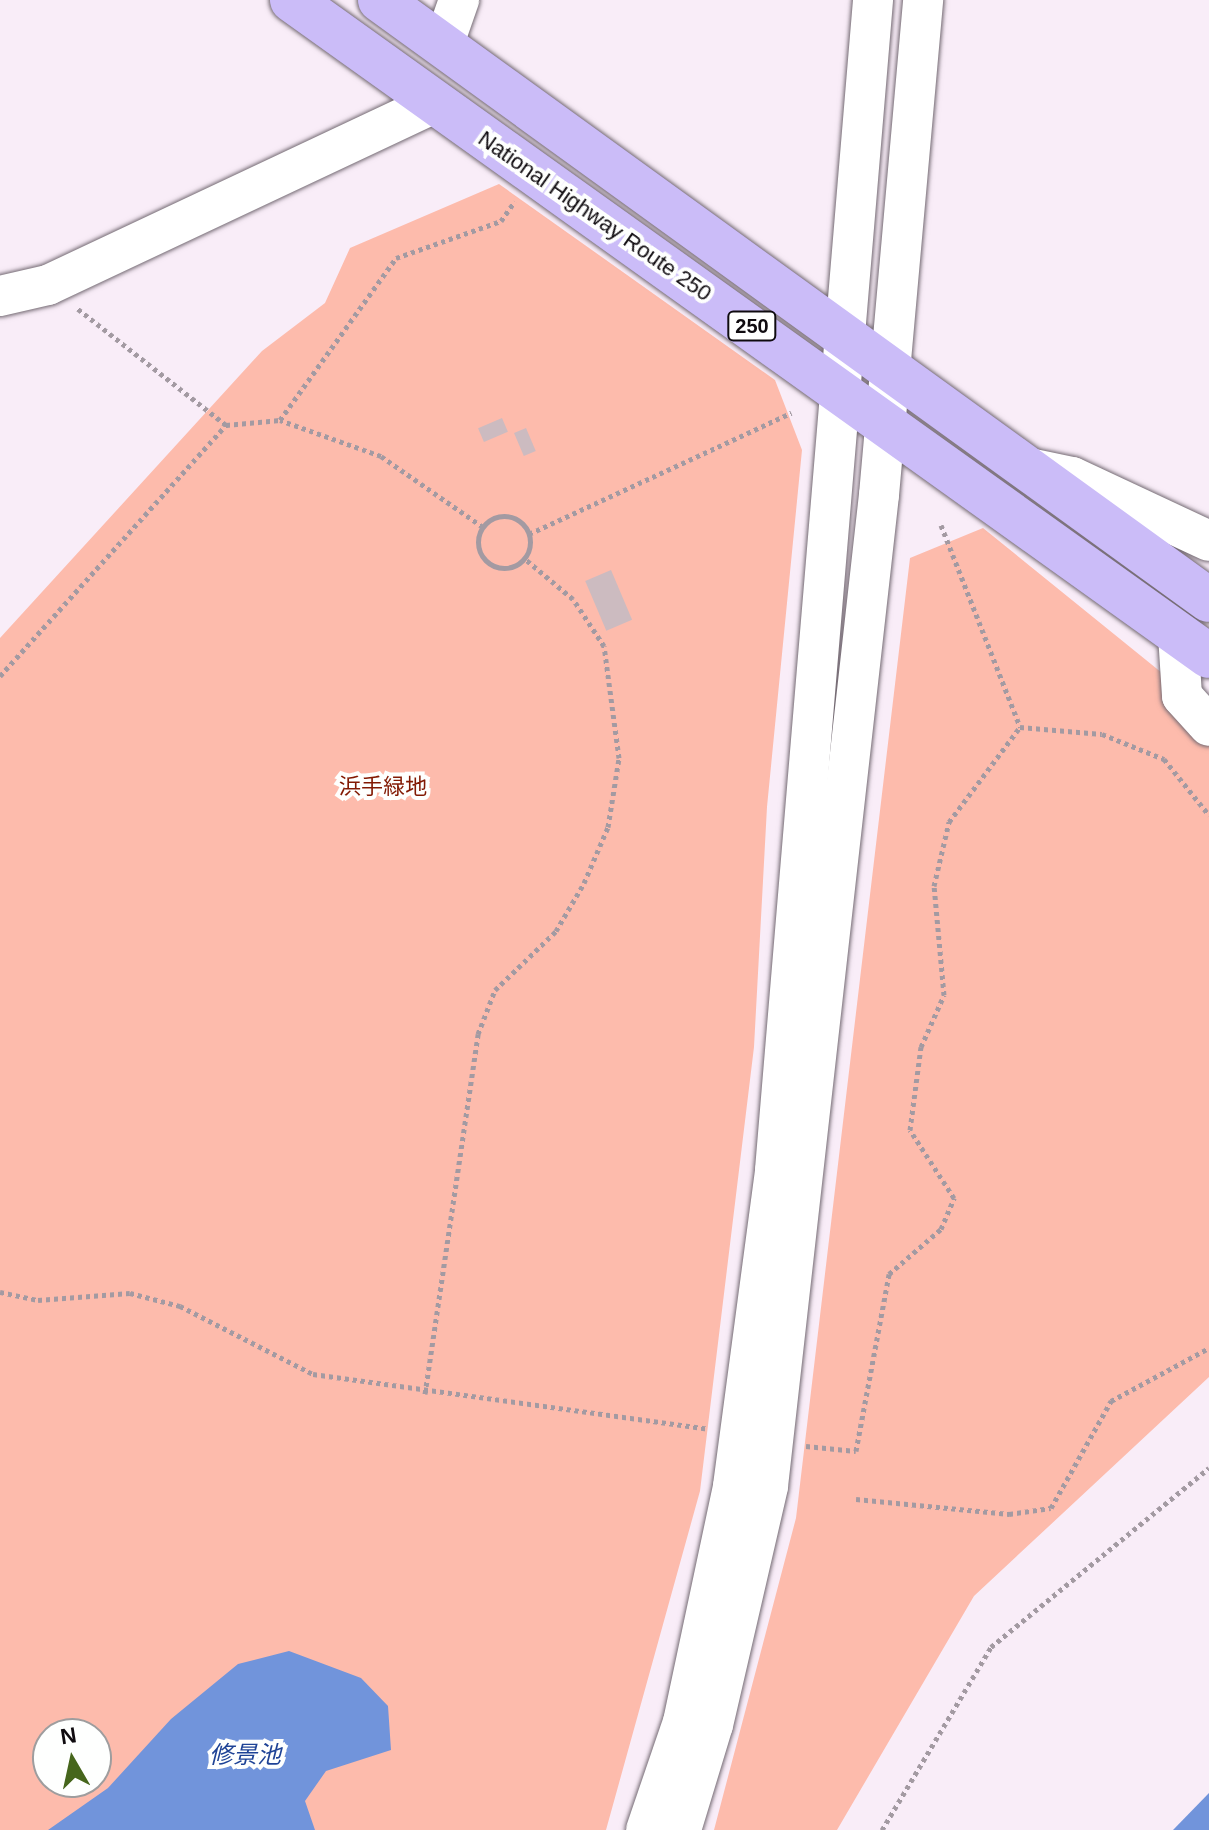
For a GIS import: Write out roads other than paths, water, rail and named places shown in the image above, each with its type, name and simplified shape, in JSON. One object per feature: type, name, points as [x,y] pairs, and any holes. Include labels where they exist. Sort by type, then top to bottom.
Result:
[{"type":"highway","name":"National Highway Route 250","points":[[292,0],[840,386],[1193,646]]},
{"type":"highway","name":"National Highway Route 250","points":[[380,0],[1209,600]]},
{"type":"street","points":[[443,46],[459,0]]},
{"type":"street","points":[[646,1830],[683,1722],[756,1442],[775,1170],[840,386],[848,339],[873,0]]},
{"type":"street","points":[[681,1830],[713,1725],[756,1442],[886,419],[923,0]]},
{"type":"street","points":[[0,296],[48,285],[435,103]]},
{"type":"street","points":[[1026,468],[1072,477],[1209,541]]},
{"type":"street","points":[[1193,646],[1182,696],[1209,726]]},
{"type":"water","name":"修景池","points":[[289,1651],[361,1678],[388,1706],[391,1750],[326,1771],[305,1801],[315,1830],[48,1830],[94,1798],[112,1798],[112,1784],[171,1719],[238,1664]]},
{"type":"water","points":[[1209,1793],[1209,1830],[1173,1830]]},
{"type":"park label","name":"浜手緑地","points":[[383,787]]}]
